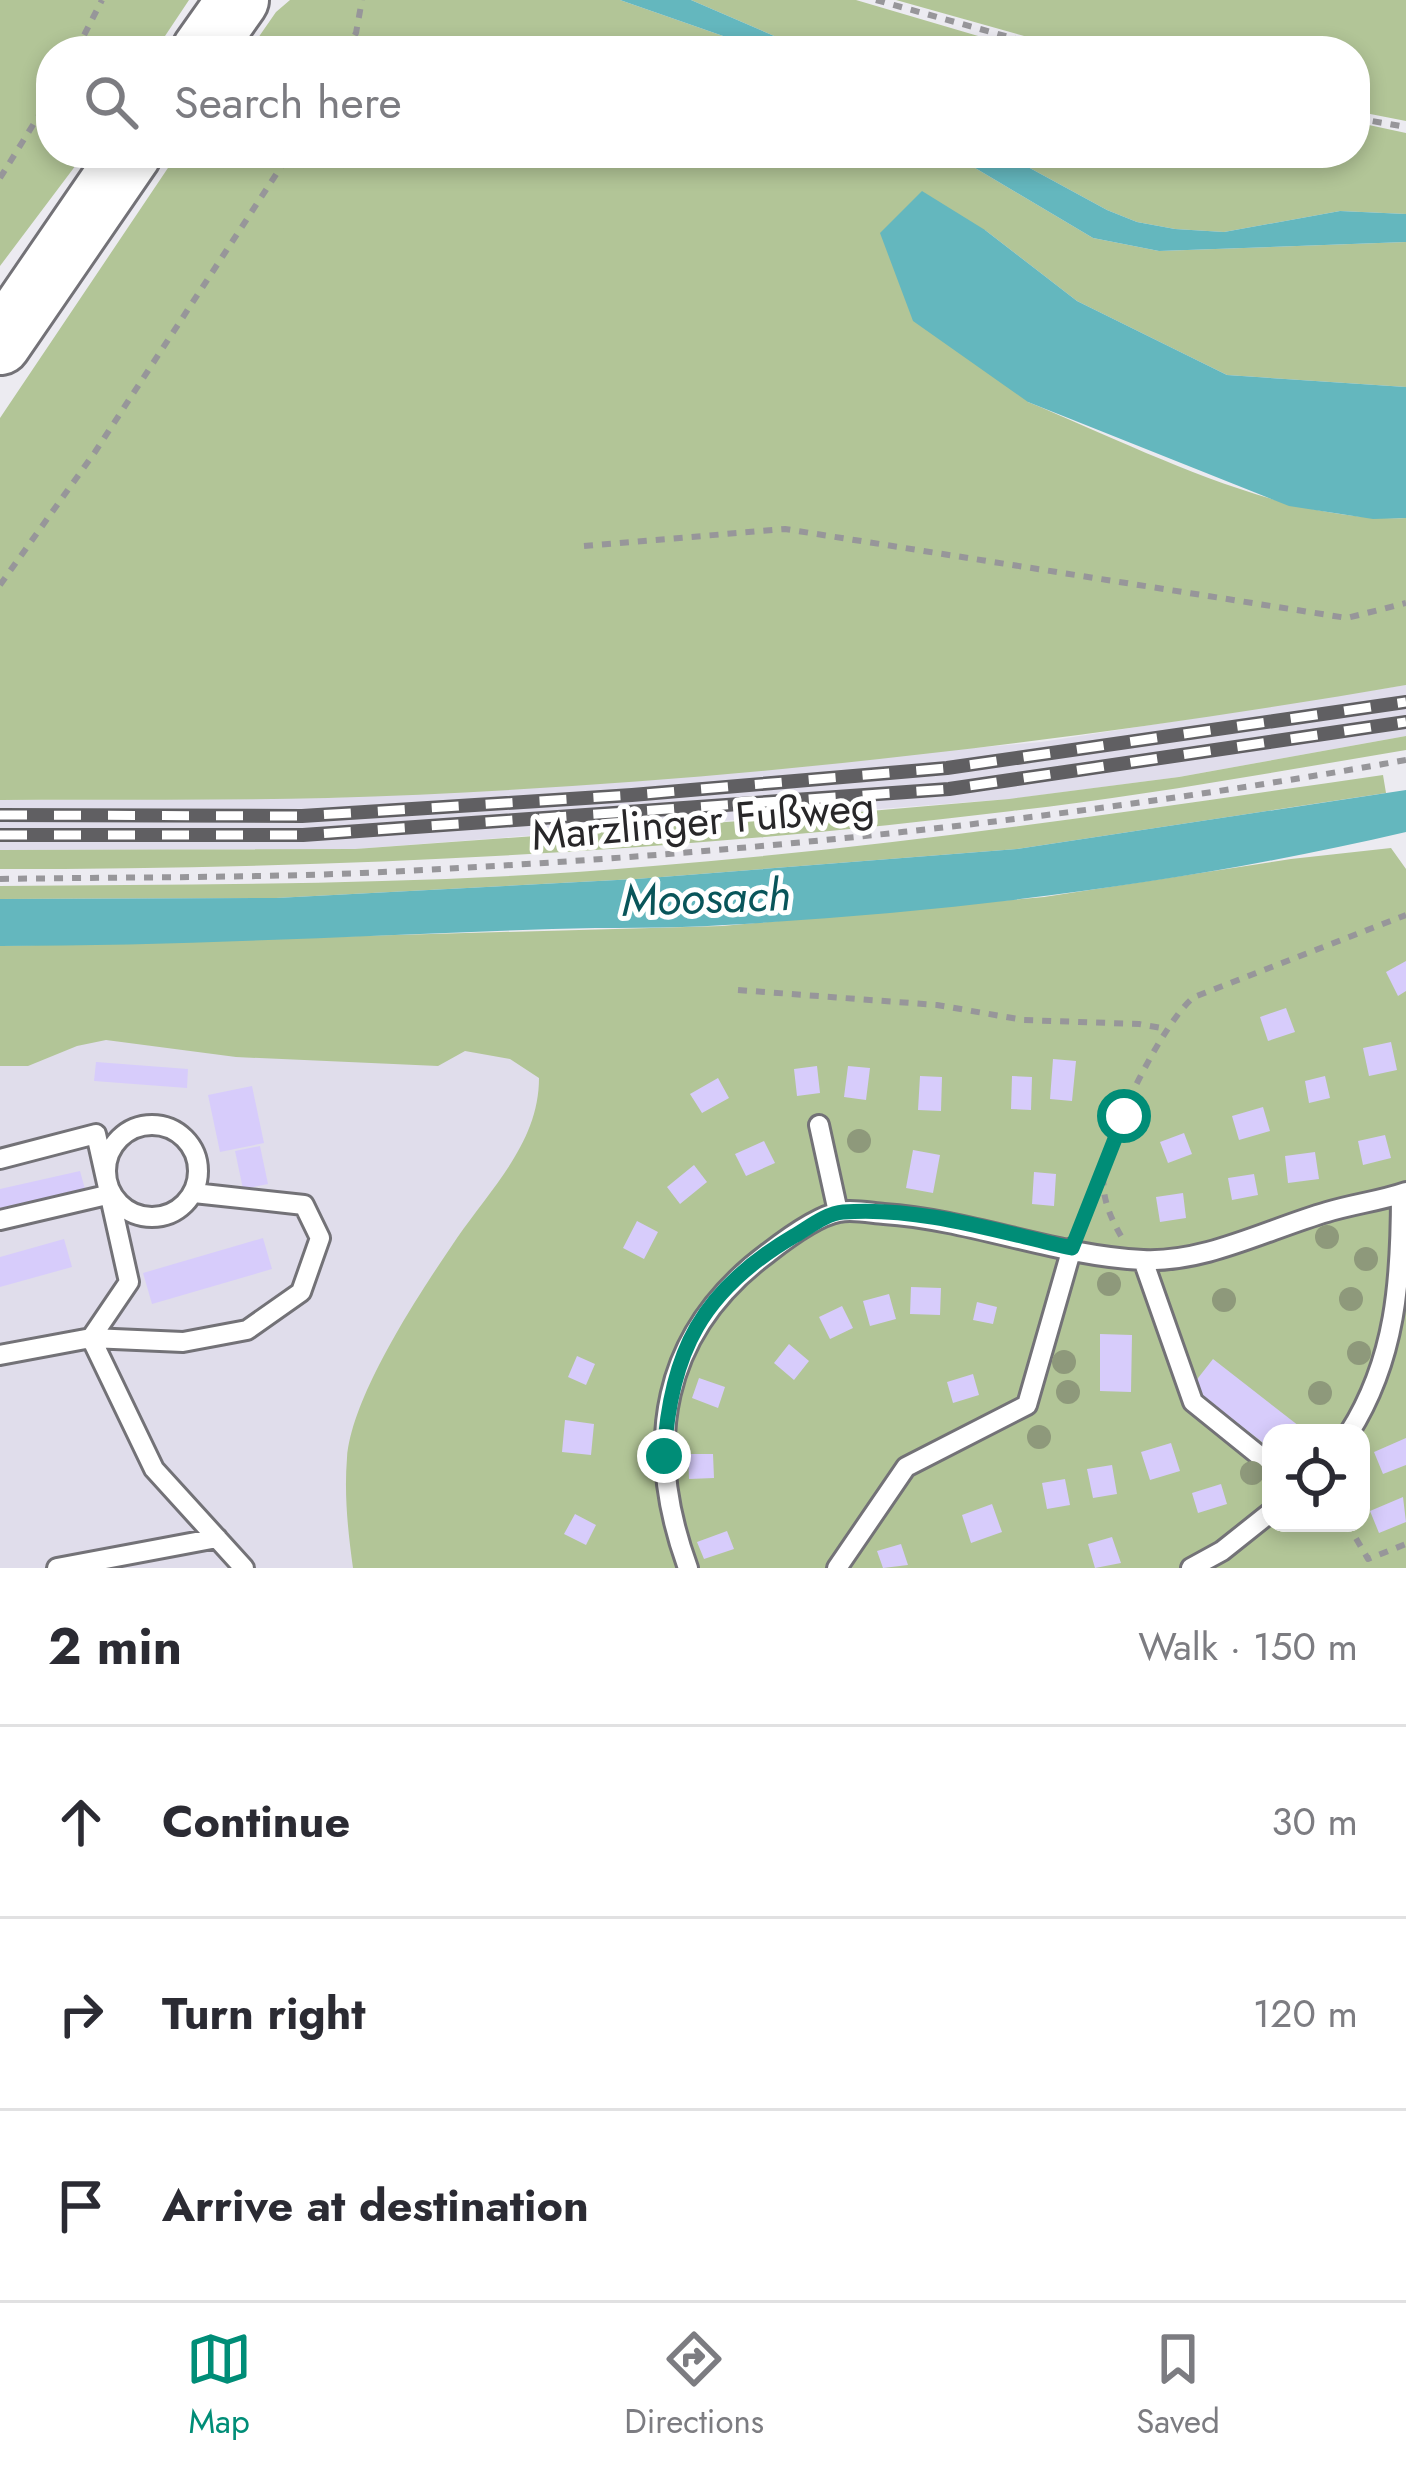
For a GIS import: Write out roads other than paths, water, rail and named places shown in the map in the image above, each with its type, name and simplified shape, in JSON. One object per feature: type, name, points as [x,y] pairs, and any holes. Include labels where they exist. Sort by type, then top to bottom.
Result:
[{"type":"main road","points":[[213,36],[238,0]]},
{"type":"main road","points":[[0,344],[121,168]]},
{"type":"lane","points":[[819,1125],[838,1212]]},
{"type":"lane","points":[[134,1128],[172,1129],[194,1150],[199,1165],[194,1193],[184,1206],[160,1217],[128,1211],[110,1194],[106,1162],[110,1150],[134,1128]]},
{"type":"lane","points":[[0,1159],[96,1134],[128,1282],[92,1338]]},
{"type":"lane","points":[[0,1355],[92,1338],[182,1342],[248,1330],[301,1292],[320,1238],[304,1205],[194,1193]]},
{"type":"lane","points":[[688,1568],[668,1500],[664,1456],[667,1404],[677,1367],[714,1300],[742,1272],[838,1212],[935,1219],[1143,1260],[1183,1257],[1404,1193],[1391,1339],[1380,1376],[1354,1424]]},
{"type":"lane","points":[[0,1220],[110,1194]]},
{"type":"lane","points":[[837,1568],[906,1467],[1027,1405],[1072,1248]]},
{"type":"lane","points":[[1143,1260],[1193,1402],[1262,1458]]},
{"type":"lane","points":[[92,1338],[154,1468],[244,1568]]},
{"type":"lane","points":[[1191,1568],[1262,1519]]},
{"type":"lane","points":[[57,1568],[217,1538]]},
{"type":"water","points":[[620,0],[691,0],[774,36],[723,36]]},
{"type":"water","points":[[975,168],[1030,168],[1107,210],[1175,229],[1224,232],[1340,211],[1406,214],[1406,242],[1159,251],[1093,238]]},
{"type":"water","points":[[922,191],[985,230],[1077,301],[1227,375],[1406,387],[1406,518],[1373,519],[1289,506],[1028,402],[913,321],[880,233]]},
{"type":"water","name":"Moosach","points":[[1406,790],[1406,832],[1238,867],[982,904],[703,926],[0,946],[0,899],[276,898],[636,879],[1017,849]]},
{"type":"railway","points":[[0,815],[302,816],[632,795],[947,768],[1406,702]]},
{"type":"railway","points":[[0,835],[303,835],[949,789],[1406,722]]}]
